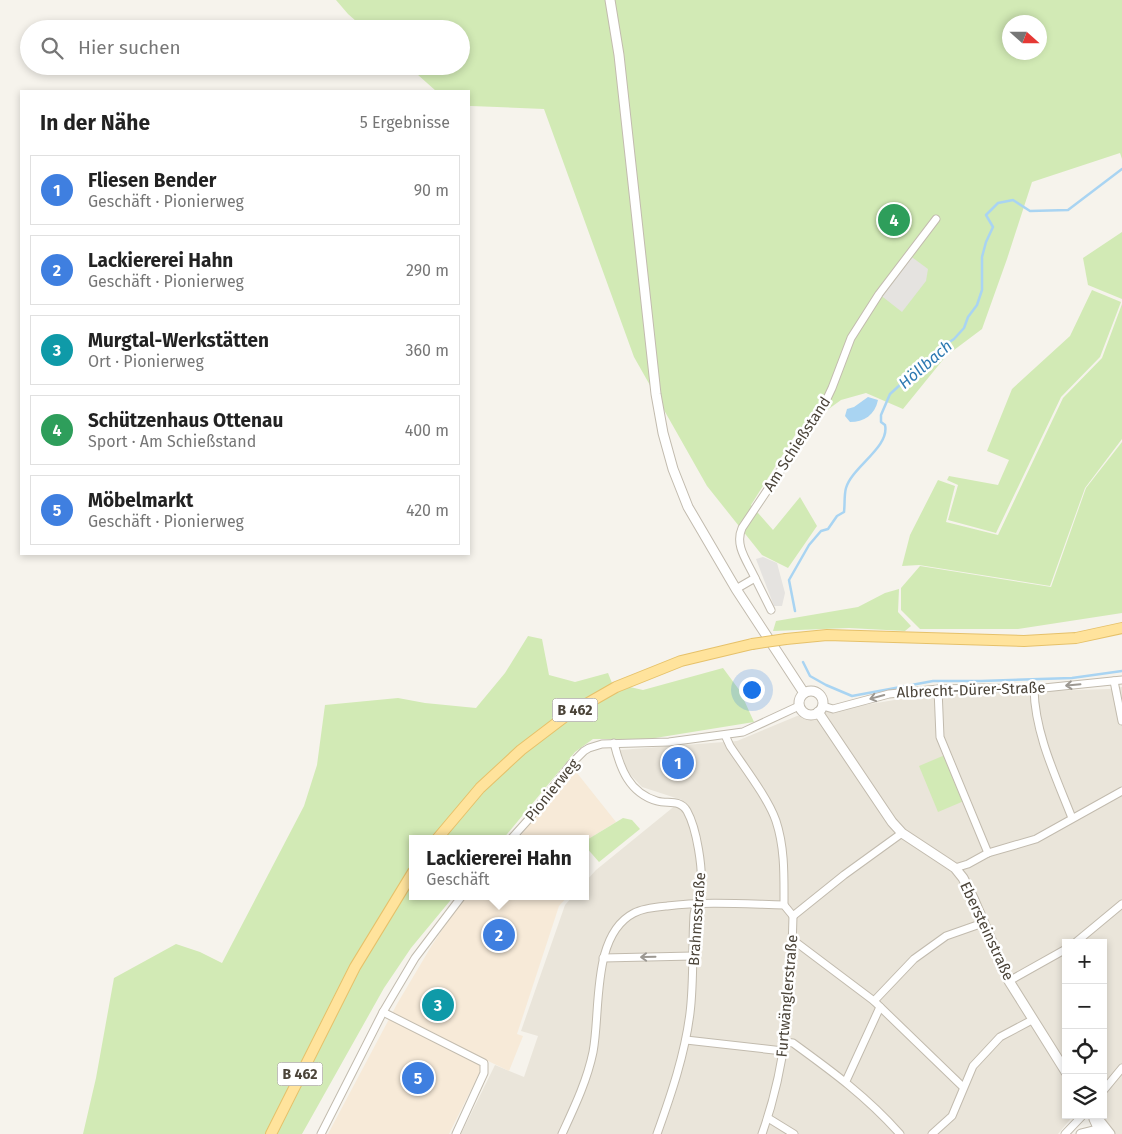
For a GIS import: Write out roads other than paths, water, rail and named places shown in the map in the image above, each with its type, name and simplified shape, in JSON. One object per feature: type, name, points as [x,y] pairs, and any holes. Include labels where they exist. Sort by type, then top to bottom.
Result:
[{"type":"main road","name":"B 462","points":[[440,835],[480,788],[521,750],[567,716],[616,687],[680,661],[752,644],[826,635],[1024,641],[1076,638],[1122,628]]},
{"type":"main road","name":"B 462","points":[[271,1134],[355,967],[409,879]]},
{"type":"street","points":[[610,0],[619,55],[656,394],[663,432],[673,468],[688,508],[703,536],[804,693],[800,699],[799,706],[807,714],[815,714],[821,709]]},
{"type":"street","name":"Am Schießstand","points":[[770,610],[739,545],[742,528],[823,407],[851,338],[879,294],[936,218]]},
{"type":"street","points":[[736,588],[755,578]]},
{"type":"street","name":"Albrecht-Dürer-Straße","points":[[821,709],[833,709],[889,694],[938,689],[1034,689],[1122,680]]},
{"type":"street","points":[[1114,681],[1122,721]]},
{"type":"street","points":[[938,689],[940,736],[988,854]]},
{"type":"street","points":[[1034,689],[1034,700],[1046,752],[1072,818]]},
{"type":"street","name":"Ebersteinstraße","points":[[804,693],[811,690],[818,692],[823,698],[821,709],[892,822],[902,834],[955,868],[963,878],[974,898],[1009,981],[1062,1066]]},
{"type":"street","name":"Pionierweg","points":[[515,835],[570,765],[584,751],[602,744],[669,742],[743,732],[799,706]]},
{"type":"street","points":[[725,735],[730,746],[769,805],[776,820],[784,873],[784,905],[794,916],[844,875],[902,834]]},
{"type":"street","name":"Brahmsstraße","points":[[614,743],[618,759],[630,784],[642,794],[657,801],[679,803],[685,807],[692,819],[701,862],[701,891],[694,912],[690,1013],[686,1040],[680,1066],[657,1134]]},
{"type":"street","points":[[955,868],[988,854],[1036,838],[1122,791]]},
{"type":"street","points":[[321,1134],[383,1012],[415,958],[459,900]]},
{"type":"street","points":[[562,1134],[576,1104],[592,1054],[602,958],[614,928],[635,912],[652,908],[698,902],[784,905]]},
{"type":"street","points":[[1080,939],[1122,904]]},
{"type":"street","name":"Furtwänglerstraße","points":[[762,1134],[768,1118],[784,1051],[788,1018],[794,916]]},
{"type":"street","points":[[874,1001],[914,959],[946,936],[983,923]]},
{"type":"street","points":[[793,940],[874,1001],[963,1087]]},
{"type":"street","points":[[1009,981],[1062,951]]},
{"type":"street","points":[[602,958],[693,956]]},
{"type":"street","points":[[846,1081],[880,1007]]},
{"type":"street","points":[[383,1012],[484,1063],[484,1073],[456,1134]]},
{"type":"street","points":[[932,1134],[952,1116],[973,1066],[1000,1037],[1032,1020]]},
{"type":"street","points":[[686,1040],[784,1051]]},
{"type":"street","points":[[785,1042],[793,1043],[846,1081],[885,1116],[900,1134]]},
{"type":"street","points":[[1107,1086],[1122,1068]]},
{"type":"street","points":[[768,1118],[794,1134]]},
{"type":"street","points":[[1065,1134],[1079,1119]]},
{"type":"street","points":[[1095,1119],[1100,1133]]},
{"type":"street","points":[[1097,1119],[1110,1134]]},
{"type":"street","points":[[1081,1134],[1093,1131],[1100,1133]]},
{"type":"water","points":[[868,397],[878,400],[872,414],[860,421],[850,422],[845,416],[847,409],[854,407]]},
{"type":"waterway","name":"Höllbach","points":[[795,611],[789,580],[809,545],[821,531],[828,529],[837,516],[844,512],[845,491],[850,480],[882,441],[885,425],[881,422],[881,415],[890,394],[942,347],[954,339],[964,328],[968,317],[977,305],[982,290],[982,257],[993,227],[986,215],[998,203],[1013,200],[1030,211],[1068,210],[1122,169]]},
{"type":"waterway","name":"Höllbach","points":[[803,662],[810,676],[852,696],[933,681],[1072,678],[1122,671]]},
{"type":"place","name":"Schützenhaus Ottenau","points":[[894,220]]},
{"type":"place","name":"Fliesen Bender","points":[[678,763]]},
{"type":"place","name":"Lackiererei Hahn","points":[[499,935]]},
{"type":"place","name":"Murgtal-Werkstätten","points":[[438,1005]]},
{"type":"place","name":"Möbelmarkt","points":[[418,1078]]}]
